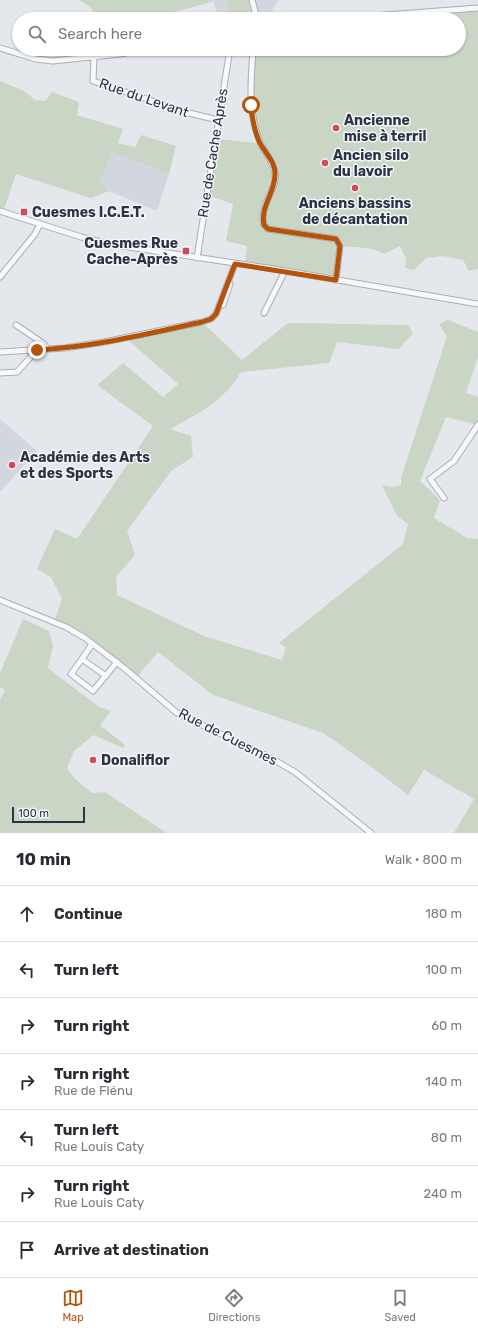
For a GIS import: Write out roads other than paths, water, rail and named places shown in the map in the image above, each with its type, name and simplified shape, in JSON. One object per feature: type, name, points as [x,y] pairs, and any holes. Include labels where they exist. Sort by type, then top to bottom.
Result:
[{"type":"street","points":[[252,0],[255,12]]},
{"type":"street","points":[[425,12],[478,8]]},
{"type":"street","points":[[0,48],[12,51]]},
{"type":"street","points":[[29,56],[44,60],[62,61],[101,56]]},
{"type":"street","name":"Rue de Cache Après","points":[[197,258],[229,56]]},
{"type":"street","points":[[254,56],[252,77],[253,123],[259,141],[272,164],[275,174],[263,208],[264,225],[268,229],[336,239],[340,246],[336,280]]},
{"type":"street","name":"Rue du Levant","points":[[94,57],[93,81],[185,112],[218,120]]},
{"type":"street","points":[[0,211],[109,244],[285,271],[478,304]]},
{"type":"street","points":[[0,277],[35,234],[40,224]]},
{"type":"street","points":[[0,352],[37,350],[104,342],[207,320],[216,314],[235,264]]},
{"type":"street","points":[[264,313],[285,271]]},
{"type":"street","points":[[223,305],[230,284],[229,279]]},
{"type":"street","points":[[16,325],[44,344],[47,349]]},
{"type":"street","points":[[0,373],[17,372],[37,350]]},
{"type":"street","points":[[444,498],[430,479],[454,461],[478,425]]},
{"type":"street","name":"Rue de Cuesmes","points":[[0,600],[66,627],[117,662],[177,713],[270,757],[295,772],[371,833]]},
{"type":"street","points":[[92,644],[71,674],[84,686],[93,691],[95,690],[117,662]]},
{"type":"street","points":[[82,658],[106,676]]},
{"type":"place","name":"Ancienne mise à terril","points":[[336,128]]},
{"type":"place","name":"Ancien silo du lavoir","points":[[325,163]]},
{"type":"place","name":"Anciens bassins de décantation","points":[[355,188]]},
{"type":"place","name":"Cuesmes I.C.E.T.","points":[[24,212]]},
{"type":"place","name":"Cuesmes Rue Cache-Après","points":[[186,251]]},
{"type":"place","name":"Académie des Arts et des Sports","points":[[12,465]]},
{"type":"place","name":"Donaliflor","points":[[93,760]]}]
